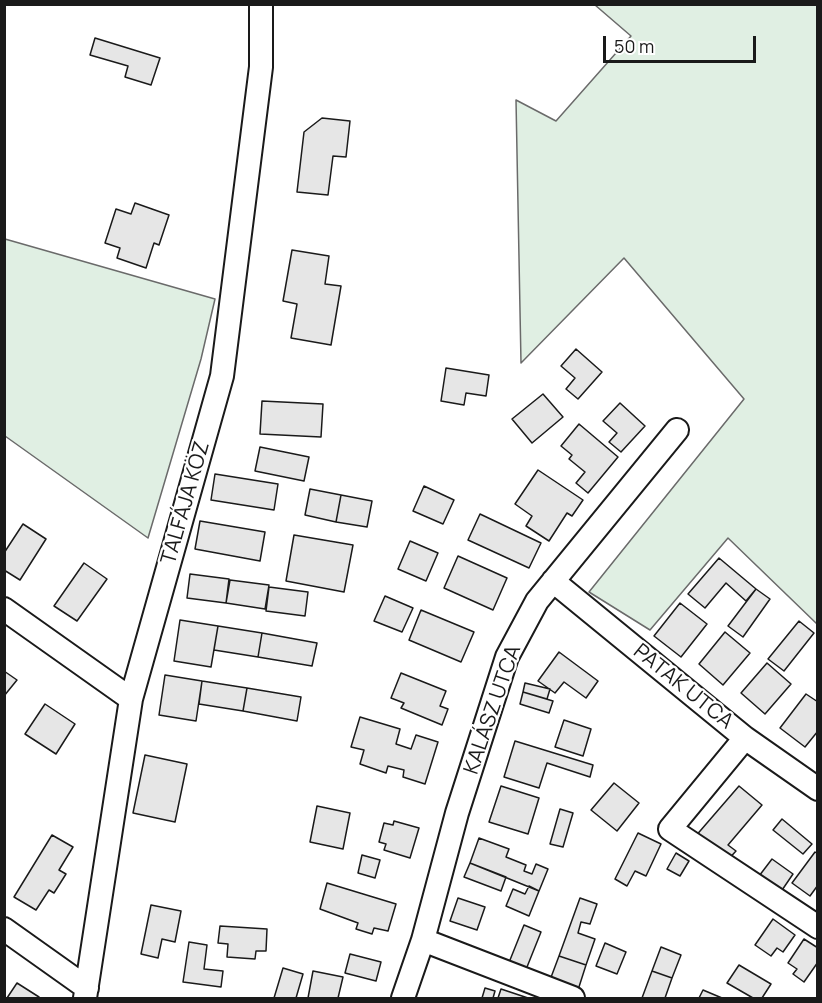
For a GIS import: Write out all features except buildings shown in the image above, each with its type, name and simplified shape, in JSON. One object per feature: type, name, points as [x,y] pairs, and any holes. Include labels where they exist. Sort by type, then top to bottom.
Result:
[{"type":"street","name":"TALFÁJA KÖZ","points":[[86,993],[130,699],[222,376],[261,67],[261,4]]},
{"type":"street","name":"KALÁSZ UTCA","points":[[403,999],[423,940],[457,813],[507,657],[537,601],[677,430]]},
{"type":"street","name":"PATAK UTCA","points":[[553,581],[746,738],[818,789]]},
{"type":"street","points":[[4,609],[130,699]]},
{"type":"street","points":[[746,738],[670,829],[818,927]]},
{"type":"street","points":[[4,928],[86,993]]},
{"type":"street","points":[[423,940],[573,999]]},
{"type":"green space","points":[[595,5],[817,5],[817,624],[728,538],[650,630],[589,592],[744,399],[624,258],[521,363],[516,100],[556,121],[631,36]]},
{"type":"green space","points":[[5,239],[215,299],[201,359],[148,538],[5,436]]}]
